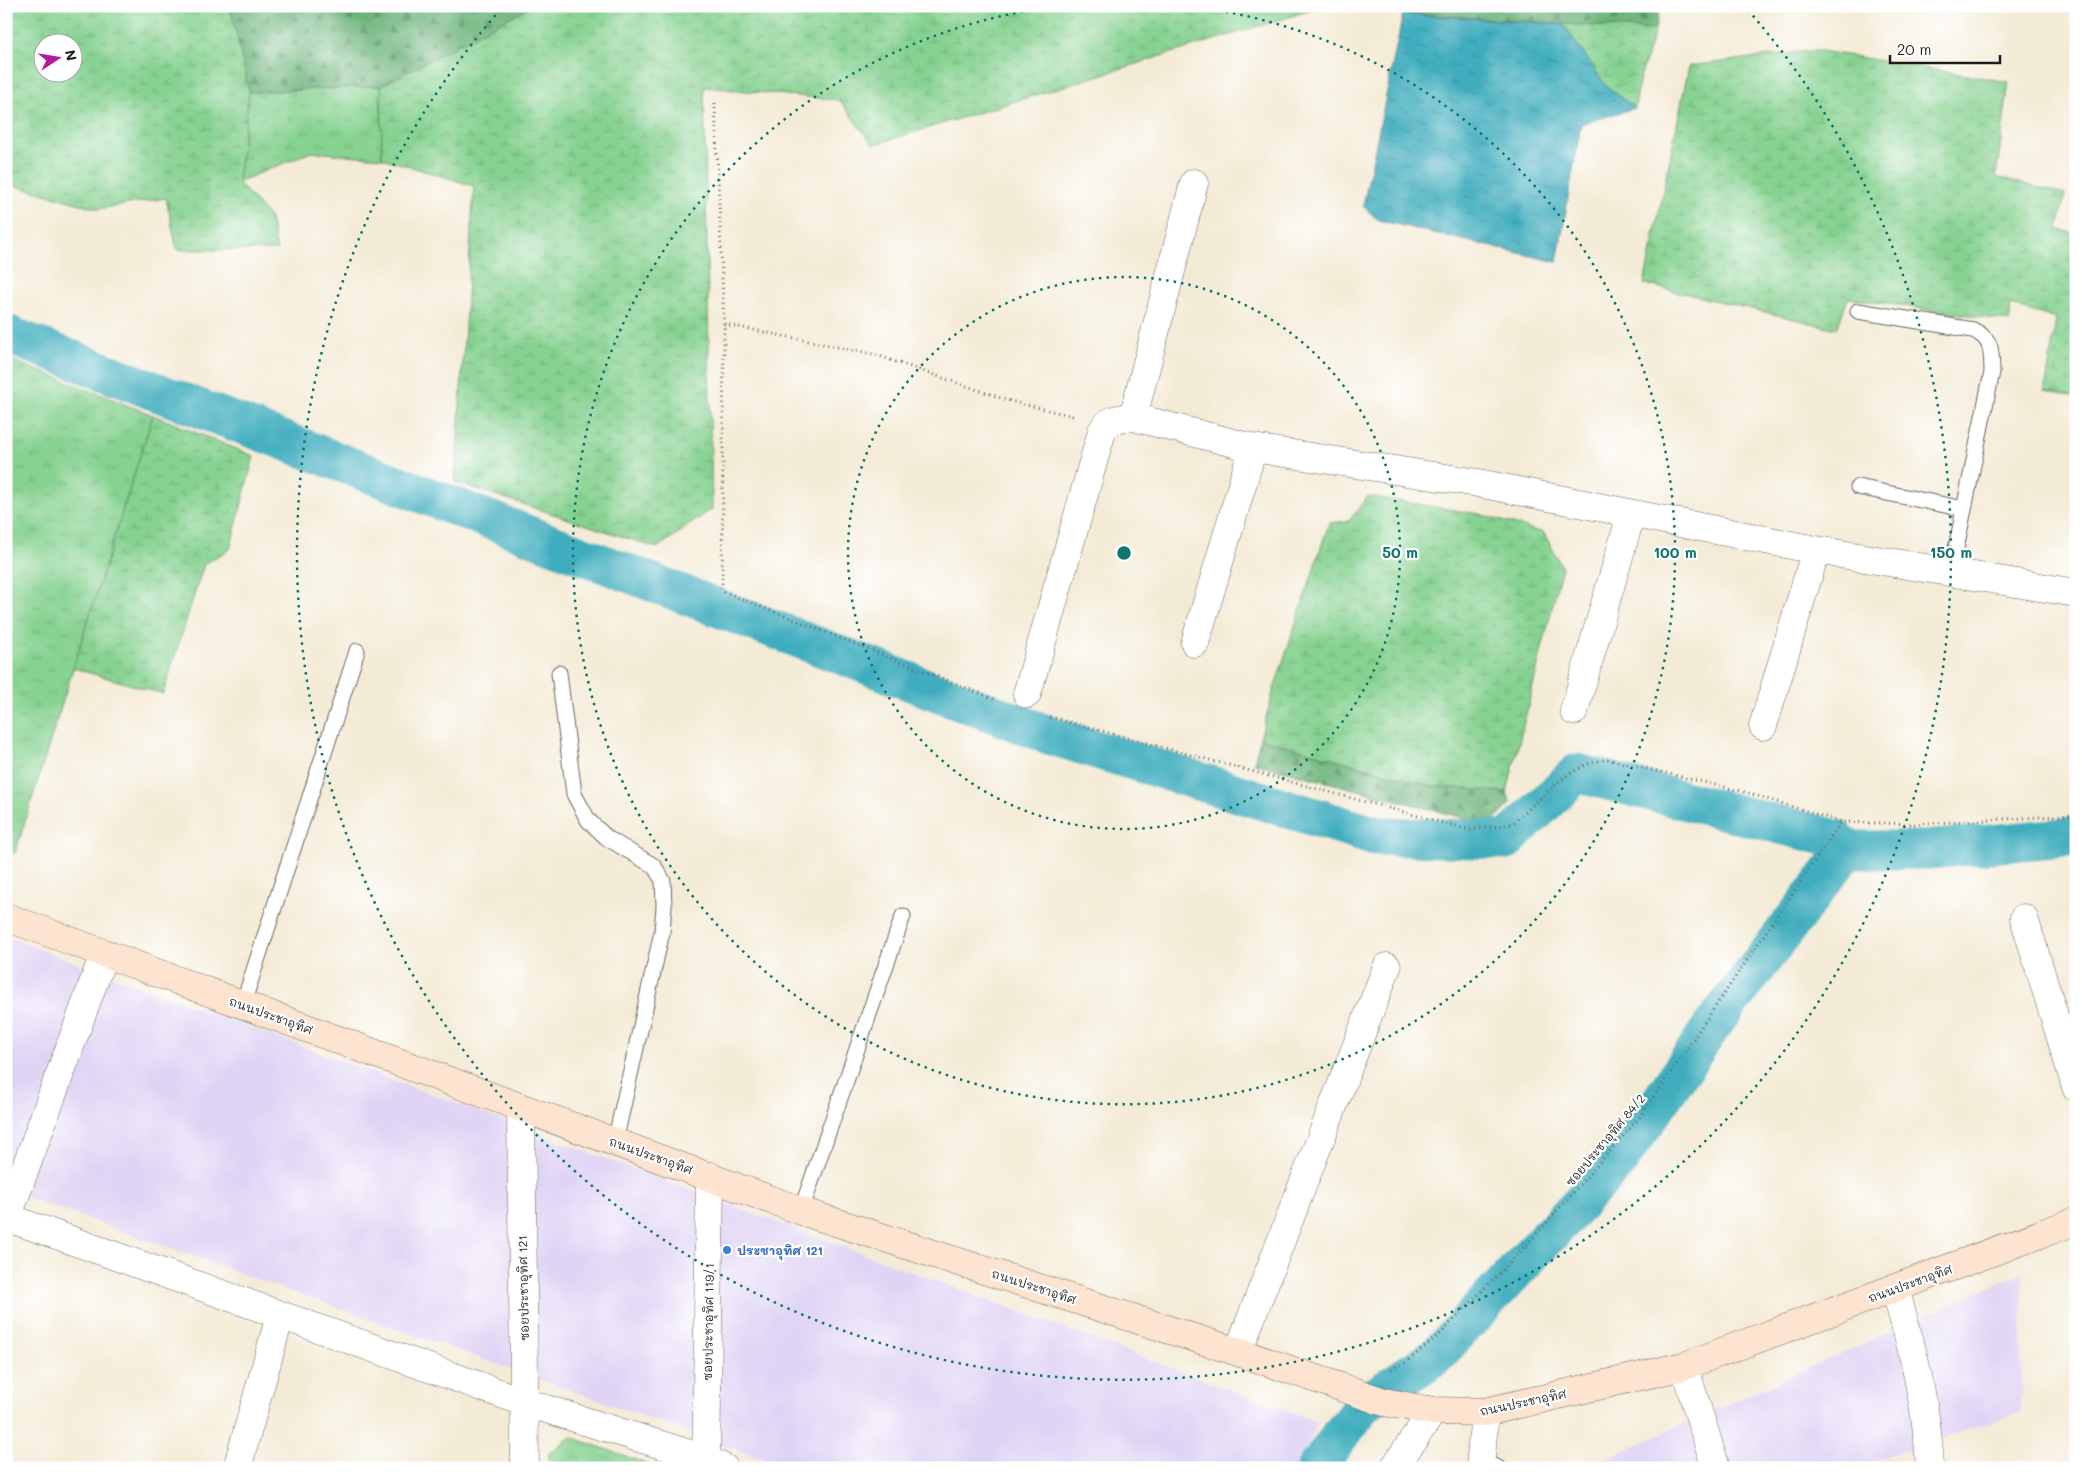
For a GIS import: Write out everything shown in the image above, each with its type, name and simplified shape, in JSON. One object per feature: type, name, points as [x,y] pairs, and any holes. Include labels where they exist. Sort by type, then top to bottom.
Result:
[{"type":"main road","name":"ถนนประชาอุทิศ","points":[[6,917],[801,1211],[1238,1352],[1362,1395],[1433,1411],[1485,1412],[1684,1366],[2076,1221]]},
{"type":"street","points":[[1133,418],[1194,183]]},
{"type":"street","points":[[1027,694],[1102,431],[1106,424],[1114,419],[1133,418],[1253,448],[1478,483],[1631,515],[1816,550],[2076,593]]},
{"type":"street","points":[[1196,643],[1253,448]]},
{"type":"street","points":[[1574,712],[1631,515]]},
{"type":"street","points":[[1763,726],[1816,550]]},
{"type":"street","points":[[2024,918],[2076,1087]]},
{"type":"street","points":[[104,954],[7,1219],[524,1402],[712,1465]]},
{"type":"street","points":[[1238,1352],[1387,967]]},
{"type":"street","name":"ซอยประชาอุทิศ 121","points":[[521,1108],[525,1468]]},
{"type":"street","name":"ซอยประชาอุทิศ 119/1","points":[[710,1176],[712,1465]]},
{"type":"street","points":[[1895,1289],[1916,1360],[1928,1431],[1930,1468]]},
{"type":"street","points":[[237,1468],[280,1316]]},
{"type":"street","points":[[1684,1366],[1704,1422],[1716,1468]]},
{"type":"street","points":[[1394,1468],[1433,1411]]},
{"type":"street","points":[[1485,1412],[1486,1465]]},
{"type":"lane","points":[[1858,311],[1973,330],[1984,335],[1991,347],[1992,372],[1951,573]]},
{"type":"lane","points":[[1858,487],[1964,508]]},
{"type":"lane","points":[[243,1004],[357,651]]},
{"type":"lane","points":[[559,673],[574,794],[588,820],[607,838],[654,866],[662,881],[664,906],[662,932],[615,1142]]},
{"type":"lane","points":[[801,1211],[903,916]]},
{"type":"path","points":[[715,103],[724,324]]},
{"type":"path","points":[[1607,759],[1745,792],[1840,823],[1915,824],[2076,815]]},
{"type":"path","name":"ซอยประชาอุทิศ 84/2","points":[[1362,1395],[1407,1362],[1442,1332],[1522,1250],[1640,1116],[1840,823]]},
{"type":"shaded area","points":[[6,937],[1318,1422],[1297,1468],[789,1468],[6,1190]]},
{"type":"shaded area","points":[[2023,1272],[2021,1412],[1854,1468],[1596,1468],[1596,1463]]},
{"type":"green space","points":[[6,6],[230,6],[249,92],[238,182],[270,218],[277,250],[177,250],[166,198],[98,209],[6,183]]},
{"type":"green space","points":[[230,6],[531,6],[381,86],[249,92]]},
{"type":"green space","points":[[531,6],[1299,6],[1318,8],[873,145],[839,100],[704,87],[712,509],[657,548],[455,482],[474,186],[382,158],[381,86]]},
{"type":"green space","points":[[1299,6],[1660,6],[1655,30]]},
{"type":"green space","points":[[1563,24],[1655,30],[1639,82],[1635,108],[1606,86]]},
{"type":"green space","points":[[1816,50],[2009,82],[1996,177],[2065,194],[2058,229],[2076,234],[2076,397],[2045,391],[2056,319],[2011,305],[2009,321],[1848,298],[1837,329],[1644,284],[1689,66]]},
{"type":"green space","points":[[381,86],[382,158],[311,152],[238,182],[249,92]]},
{"type":"green space","points":[[6,358],[153,415],[15,853],[6,850]]},
{"type":"green space","points":[[153,415],[254,456],[230,549],[204,564],[163,694],[73,668]]},
{"type":"green space","points":[[1368,496],[1479,514],[1544,533],[1562,567],[1507,792],[1432,786],[1260,738],[1275,686],[1329,523],[1349,521]]},
{"type":"green space","points":[[1260,738],[1432,786],[1507,792],[1511,803],[1488,827],[1460,817],[1254,763]]},
{"type":"green space","points":[[571,1437],[659,1468],[549,1468],[549,1453]]},
{"type":"water","points":[[1403,14],[1563,24],[1606,86],[1635,108],[1581,124],[1557,262],[1378,220],[1363,206]]},
{"type":"waterway","points":[[6,334],[1049,735],[1376,836],[1507,840],[1577,773],[1836,839],[1847,850],[1926,850],[2076,836]]},
{"type":"waterway","points":[[1316,1468],[1364,1404],[1436,1356],[1619,1161],[1712,1026],[1847,850]]},
{"type":"place","name":"ประชาอุทิศ 121","points":[[727,1250]]}]
